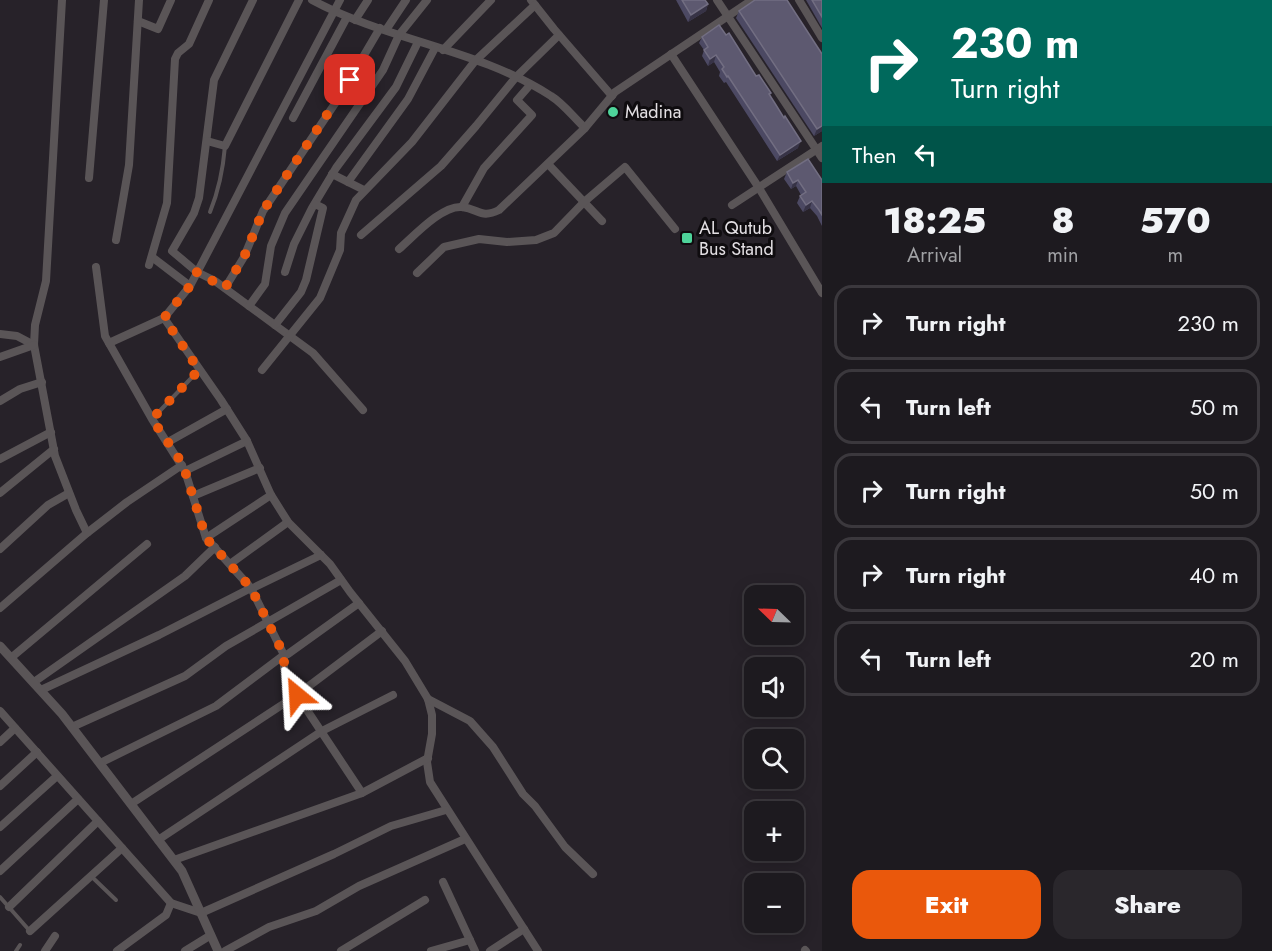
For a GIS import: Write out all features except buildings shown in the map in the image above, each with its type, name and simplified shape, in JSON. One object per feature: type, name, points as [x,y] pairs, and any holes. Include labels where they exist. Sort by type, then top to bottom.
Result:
[{"type":"street","points":[[62,0],[46,281],[35,325],[34,345],[54,449],[69,493],[87,533]]},
{"type":"street","points":[[89,178],[104,0]]},
{"type":"street","points":[[116,240],[129,165],[139,0]]},
{"type":"street","points":[[138,21],[158,29],[171,0]]},
{"type":"street","points":[[190,286],[150,261],[167,203],[175,59],[178,53],[189,44],[210,0]]},
{"type":"street","points":[[253,0],[214,80],[202,183],[194,213],[172,251],[197,272],[225,288],[313,353],[363,410]]},
{"type":"street","points":[[207,141],[225,146],[299,0]]},
{"type":"street","points":[[312,0],[347,17],[516,77],[553,97],[585,128]]},
{"type":"street","points":[[109,343],[164,318],[190,286],[340,0]]},
{"type":"street","points":[[356,20],[368,0]]},
{"type":"street","points":[[225,288],[244,257],[263,211],[383,29],[406,0]]},
{"type":"street","points":[[249,306],[265,284],[271,246],[285,213],[383,70],[399,35],[427,0]]},
{"type":"street","points":[[348,182],[408,99],[439,49],[491,0]]},
{"type":"street","points":[[717,0],[819,148],[822,158]]},
{"type":"street","points":[[399,249],[444,211],[462,207],[480,214],[490,214],[499,210],[585,128],[612,96],[752,0]]},
{"type":"street","points":[[799,0],[822,38]]},
{"type":"street","points":[[262,370],[320,298],[340,250],[341,233],[351,209],[364,190],[412,142],[475,61],[533,2],[612,96]]},
{"type":"street","points":[[293,118],[347,17]]},
{"type":"street","points":[[361,235],[441,166],[516,77],[559,35]]},
{"type":"street","points":[[285,272],[294,244],[332,174],[396,87],[418,42]]},
{"type":"street","points":[[671,54],[759,188],[822,293]]},
{"type":"street","points":[[462,207],[484,168],[532,115],[517,100],[530,85]]},
{"type":"street","points":[[732,205],[819,148]]},
{"type":"street","points":[[548,164],[602,221]]},
{"type":"street","points":[[417,273],[444,247],[478,239],[507,242],[536,240],[554,233],[584,202],[625,168],[675,229]]},
{"type":"street","points":[[332,174],[364,190]]},
{"type":"street","points":[[275,325],[301,292],[306,280],[323,208],[315,204]]},
{"type":"street","points":[[96,267],[105,336],[152,419],[184,468],[206,538],[253,588],[267,623],[286,655],[284,668],[297,695],[362,793]]},
{"type":"street","points":[[164,318],[247,441],[271,495],[288,522],[321,555],[382,631],[405,661],[428,699],[432,716],[432,734],[426,769],[430,782],[538,951]]},
{"type":"street","points":[[0,334],[17,336],[34,345]]},
{"type":"street","points":[[0,357],[34,345]]},
{"type":"street","points":[[0,401],[20,389],[42,382]]},
{"type":"street","points":[[168,442],[227,409]]},
{"type":"street","points":[[0,459],[51,432]]},
{"type":"street","points":[[0,608],[87,533],[127,502],[184,468],[247,441]]},
{"type":"street","points":[[0,493],[54,449]]},
{"type":"street","points":[[193,496],[260,468]]},
{"type":"street","points":[[0,549],[48,505],[69,493]]},
{"type":"street","points":[[206,538],[271,495]]},
{"type":"street","points":[[230,564],[288,522]]},
{"type":"street","points":[[12,657],[147,544]]},
{"type":"street","points":[[34,682],[185,576],[215,547]]},
{"type":"street","points":[[41,690],[321,555]]},
{"type":"street","points":[[72,727],[185,675],[226,646],[341,580]]},
{"type":"street","points":[[100,763],[216,706],[359,603]]},
{"type":"street","points":[[131,804],[297,695],[382,631]]},
{"type":"street","points":[[0,646],[72,727],[182,871],[218,951]]},
{"type":"street","points":[[158,840],[322,731],[393,695]]},
{"type":"street","points":[[428,699],[470,722],[493,747],[523,794],[541,813],[565,847],[593,874]]},
{"type":"street","points":[[0,711],[171,903],[201,913],[391,826],[446,810]]},
{"type":"street","points":[[0,742],[15,728]]},
{"type":"street","points":[[0,786],[37,752]]},
{"type":"street","points":[[174,860],[362,793],[428,758]]},
{"type":"street","points":[[0,827],[57,776]]},
{"type":"street","points":[[0,871],[78,799]]},
{"type":"street","points":[[9,907],[99,821]]},
{"type":"street","points":[[225,951],[269,927],[316,911],[358,886],[465,839]]},
{"type":"street","points":[[30,931],[123,848]]},
{"type":"street","points":[[443,882],[475,951]]},
{"type":"street","points":[[341,951],[425,900]]},
{"type":"street","points":[[117,951],[166,915],[171,903]]},
{"type":"street","points":[[490,951],[524,929]]},
{"type":"street","points":[[185,951],[211,935]]},
{"type":"street","points":[[45,951],[55,936]]},
{"type":"street","points":[[431,951],[470,940]]},
{"type":"lane","points":[[210,212],[218,194],[223,173],[225,146]]},
{"type":"lane","points":[[152,419],[199,370]]},
{"type":"lane","points":[[92,876],[116,900]]},
{"type":"lane","points":[[0,897],[30,931]]},
{"type":"lane","points":[[16,951],[20,945]]},
{"type":"place","name":"Madina","points":[[613,112]]},
{"type":"place","name":"AL Qutub Bus Stand","points":[[687,238]]},
{"type":"route","points":[[297,695],[284,668],[284,655],[251,588],[206,538],[185,471],[152,419],[199,370],[164,318],[190,286],[197,272],[225,288],[244,257],[263,211],[350,80]]}]
